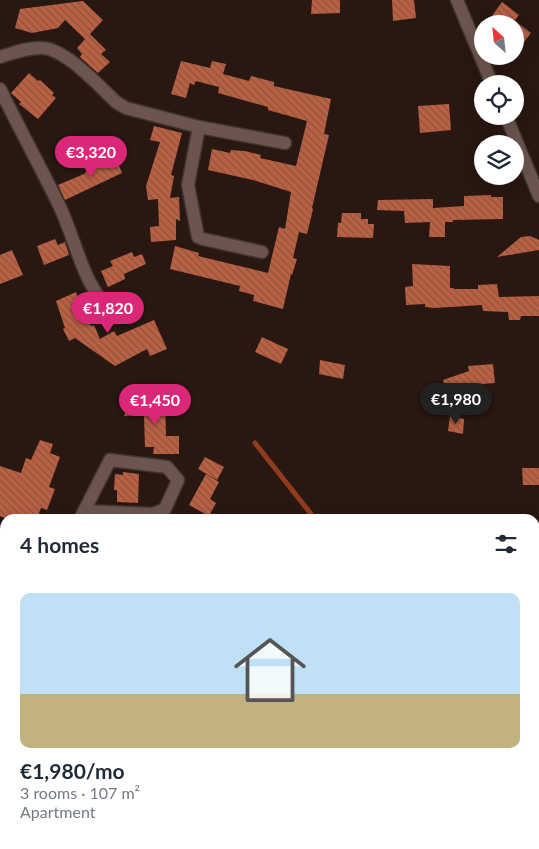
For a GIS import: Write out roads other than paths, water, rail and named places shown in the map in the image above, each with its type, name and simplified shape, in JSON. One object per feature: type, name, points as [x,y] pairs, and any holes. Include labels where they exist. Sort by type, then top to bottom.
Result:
[{"type":"street","points":[[457,0],[488,75]]},
{"type":"street","points":[[0,57],[40,48],[51,49],[63,54],[116,102],[126,108],[199,127],[285,143]]},
{"type":"street","points":[[0,89],[60,206],[93,289],[107,308],[114,314],[124,314],[136,304]]},
{"type":"street","points":[[510,125],[539,196]]},
{"type":"street","points":[[199,127],[188,185],[198,237],[262,252]]},
{"type":"street","points":[[83,514],[110,460],[167,466],[178,480],[165,509],[152,514]]},
{"type":"waterway","points":[[255,443],[311,514]]}]
